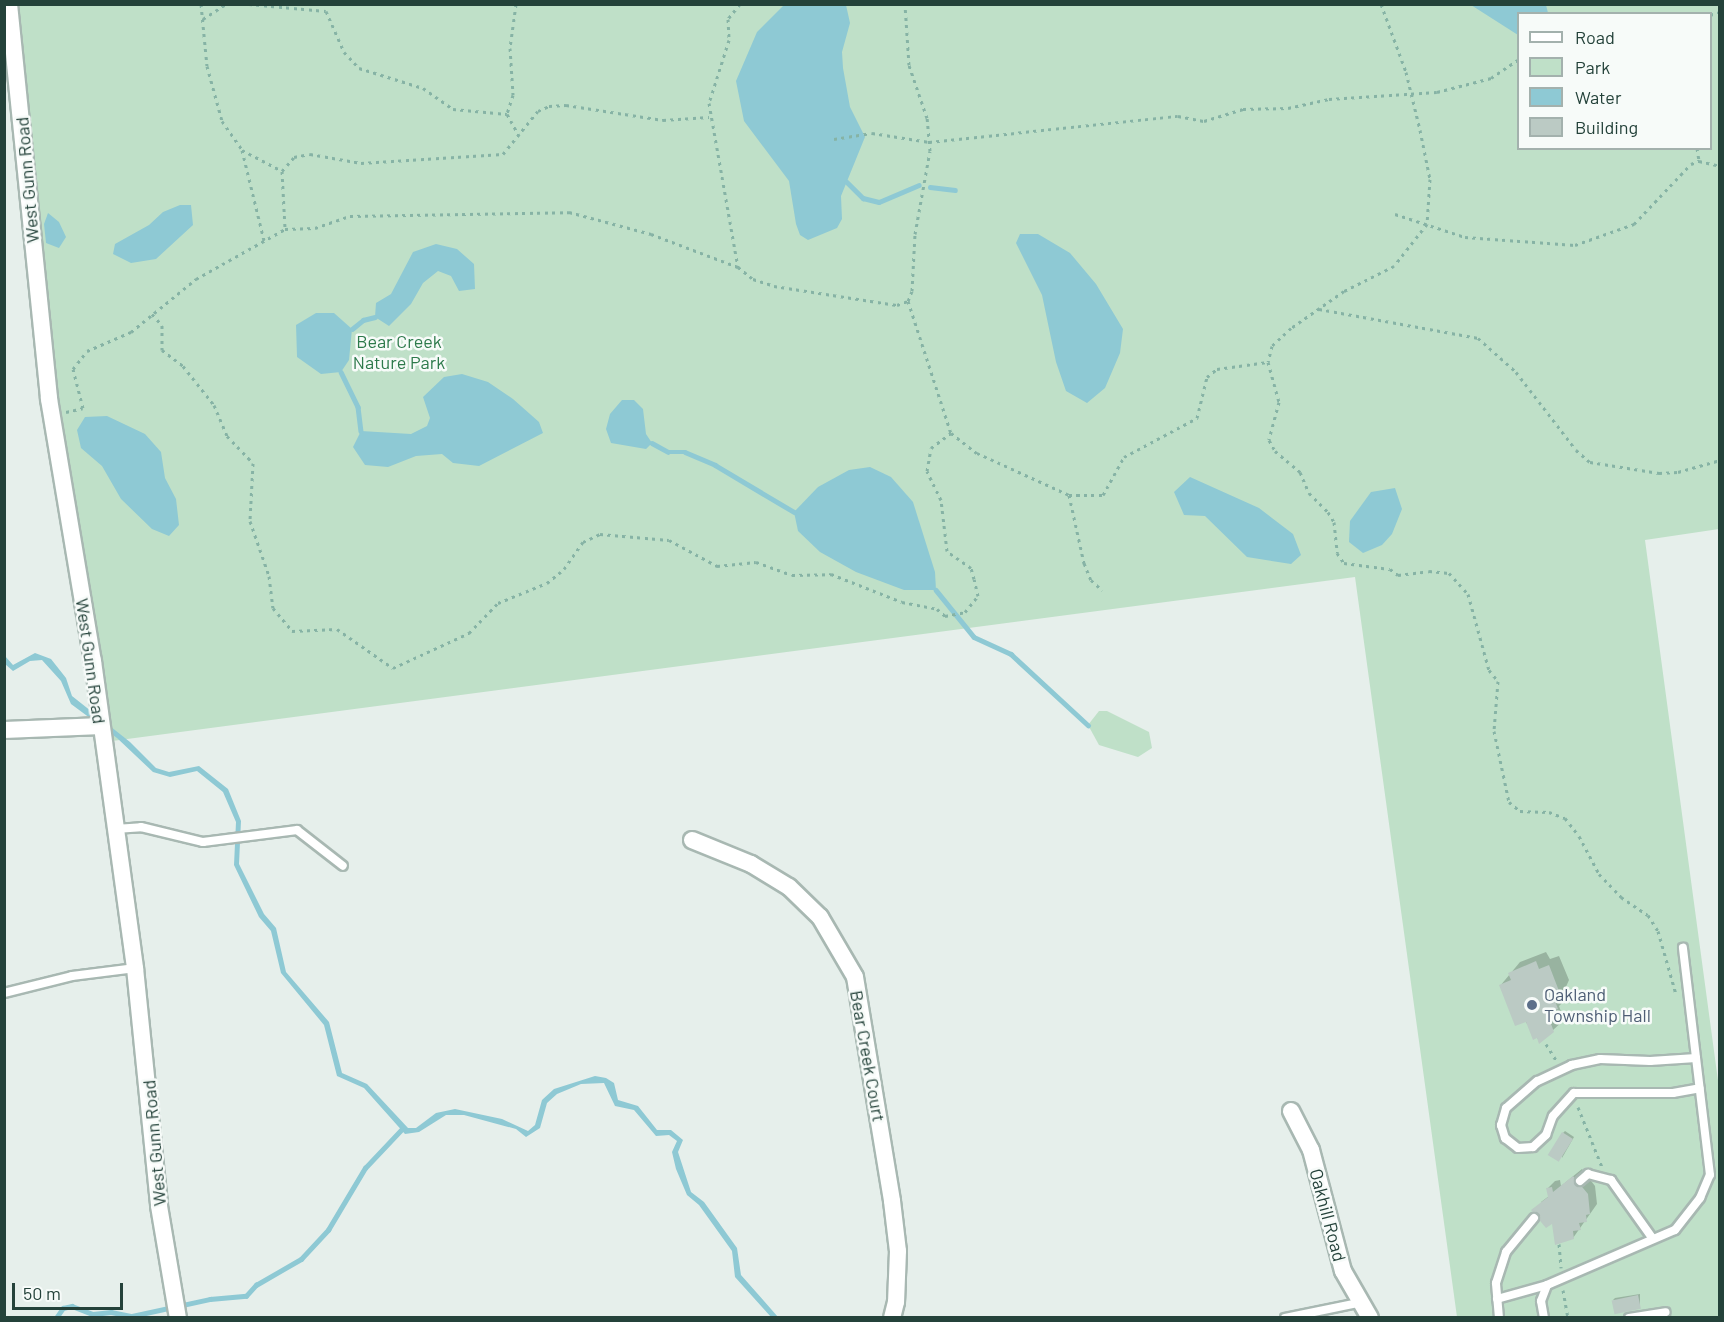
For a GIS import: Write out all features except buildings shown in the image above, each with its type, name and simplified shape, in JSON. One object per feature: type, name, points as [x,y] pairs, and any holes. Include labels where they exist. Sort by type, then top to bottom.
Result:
[{"type":"street","name":"West Gunn Road","points":[[9,4],[52,415],[135,968],[159,1206],[178,1317]]},
{"type":"street","points":[[4,730],[100,726]]},
{"type":"street","name":"Bear Creek Court","points":[[692,840],[751,864],[789,887],[820,917],[855,978],[863,1010],[894,1221],[897,1282],[892,1317]]},
{"type":"street","name":"Oakhill Road","points":[[1291,1111],[1311,1150],[1339,1260],[1370,1317]]},
{"type":"lane","points":[[115,829],[141,827],[203,842],[297,830],[343,866]]},
{"type":"lane","points":[[1497,1299],[1547,1285],[1675,1230],[1700,1198],[1710,1175],[1683,948]]},
{"type":"lane","points":[[4,993],[72,976],[135,968]]},
{"type":"lane","points":[[1696,1058],[1650,1061],[1600,1059],[1562,1070],[1537,1081],[1506,1108],[1501,1125],[1505,1138],[1518,1148],[1533,1147],[1546,1135],[1553,1116],[1572,1095],[1594,1090],[1673,1093],[1700,1088]]},
{"type":"lane","points":[[1580,1181],[1588,1174],[1611,1180],[1653,1239]]},
{"type":"lane","points":[[1499,1317],[1496,1283],[1506,1252],[1534,1218]]},
{"type":"lane","points":[[1544,1317],[1541,1301],[1547,1285]]},
{"type":"lane","points":[[1285,1317],[1363,1302]]},
{"type":"lane","points":[[1629,1317],[1666,1312]]},
{"type":"path","points":[[201,4],[207,66],[222,121],[242,150],[264,240]]},
{"type":"path","points":[[203,19],[226,4]]},
{"type":"path","points":[[249,4],[292,8],[315,7],[332,18],[344,52],[359,68],[423,88],[453,109],[507,114]]},
{"type":"path","points":[[516,4],[509,55],[513,95],[507,114],[519,137]]},
{"type":"path","points":[[738,267],[719,150],[709,117],[712,90],[729,40],[728,19],[740,4]]},
{"type":"path","points":[[905,4],[909,65],[927,118],[929,142],[914,241],[912,291],[908,301],[951,433],[977,453],[1069,495],[1103,495],[1124,457],[1197,418],[1207,377],[1217,369],[1268,362]]},
{"type":"path","points":[[1381,4],[1410,92],[1430,179],[1427,224],[1394,266],[1319,309],[1278,340],[1268,362],[1279,402],[1269,440],[1275,451],[1300,472],[1309,493],[1329,512],[1334,522],[1337,554],[1353,566],[1390,569],[1398,575],[1429,571],[1449,573],[1463,587],[1489,670],[1498,681],[1494,731],[1509,802],[1520,811],[1550,812],[1565,818],[1580,836],[1599,874],[1621,897],[1648,915],[1658,931],[1676,997]]},
{"type":"path","points":[[834,139],[872,133],[929,142],[1178,116],[1204,121],[1243,109],[1288,108],[1329,99],[1389,97],[1410,92],[1437,92],[1491,78],[1517,61]]},
{"type":"path","points":[[285,229],[282,171],[294,157],[310,154],[361,163],[444,155],[495,156],[509,150],[538,111],[549,106],[566,105],[663,120],[709,117]]},
{"type":"path","points":[[242,150],[282,171]]},
{"type":"path","points":[[1696,150],[1699,161]]},
{"type":"path","points":[[1395,214],[1466,237],[1575,245],[1634,224],[1650,211],[1681,171],[1699,161],[1719,166]]},
{"type":"path","points":[[52,415],[83,408],[73,369],[87,351],[131,332],[196,279],[285,229],[315,228],[350,216],[569,212],[641,231],[738,267],[753,279],[774,286],[874,304],[897,305],[908,301]]},
{"type":"path","points":[[1319,309],[1478,338],[1516,372],[1576,450],[1590,462],[1659,473],[1678,472],[1719,460]]},
{"type":"path","points":[[152,314],[162,325],[162,350],[183,366],[214,405],[227,436],[253,463],[250,521],[269,576],[273,608],[292,631],[337,629],[393,668],[469,633],[498,603],[547,584],[564,569],[583,542],[600,534],[669,540],[717,566],[756,562],[792,575],[831,574],[902,602],[937,609],[945,616],[965,612],[978,596],[974,579],[971,568],[947,551],[941,500],[927,471],[931,448],[951,433]]},
{"type":"path","points":[[1069,495],[1084,563],[1090,580],[1102,590]]},
{"type":"path","points":[[1546,1044],[1562,1070]]},
{"type":"path","points":[[1572,1095],[1601,1159],[1604,1178]]},
{"type":"green space","name":"Bear Creek Nature Park","points":[[5,5],[1719,5],[1719,529],[1645,540],[1719,1088],[1719,1317],[1457,1317],[1355,577],[97,743]]},
{"type":"green space","points":[[1099,711],[1107,711],[1149,732],[1152,748],[1138,757],[1099,745],[1088,725]]},
{"type":"water","points":[[784,5],[846,5],[850,23],[842,52],[843,68],[850,107],[865,137],[841,196],[842,219],[837,228],[808,240],[800,235],[796,224],[789,181],[744,121],[736,81],[757,32]]},
{"type":"water","points":[[1471,5],[1546,5],[1548,12],[1517,12],[1517,34]]},
{"type":"water","points":[[180,205],[191,205],[193,225],[156,259],[131,263],[113,254],[115,244],[149,225],[163,212]]},
{"type":"water","points":[[48,213],[59,222],[66,237],[59,248],[46,243],[44,224]]},
{"type":"water","points":[[1020,234],[1038,234],[1070,253],[1096,284],[1123,329],[1120,353],[1105,388],[1087,403],[1066,391],[1056,362],[1042,295],[1016,243]]},
{"type":"water","points":[[436,244],[457,249],[474,264],[475,289],[459,291],[451,276],[438,271],[423,283],[411,304],[389,326],[375,317],[376,303],[391,294],[413,252]]},
{"type":"water","points":[[316,313],[334,313],[352,329],[349,360],[341,372],[321,374],[297,357],[296,325]]},
{"type":"water","points":[[462,374],[488,382],[513,399],[539,422],[543,433],[479,466],[453,463],[442,454],[416,456],[388,467],[365,465],[353,447],[361,431],[411,434],[427,426],[430,418],[423,397],[444,377]]},
{"type":"water","points":[[622,400],[634,400],[643,409],[646,434],[652,443],[646,449],[611,443],[606,429],[610,414]]},
{"type":"water","points":[[107,416],[145,434],[161,452],[165,478],[176,499],[179,525],[169,536],[152,529],[121,499],[102,466],[81,448],[77,430],[85,417]]},
{"type":"water","points":[[870,467],[891,477],[913,502],[935,572],[936,590],[904,590],[856,572],[820,552],[798,531],[794,512],[818,487],[849,470]]},
{"type":"water","points":[[1190,477],[1259,508],[1293,534],[1301,555],[1291,564],[1247,557],[1205,516],[1184,515],[1174,492]]},
{"type":"water","points":[[1395,488],[1402,509],[1392,534],[1382,545],[1363,553],[1349,542],[1350,521],[1371,492]]},
{"type":"water","points":[[35,653],[51,659],[66,678],[72,696],[130,742],[156,768],[169,772],[199,766],[228,789],[241,821],[239,864],[264,914],[276,928],[286,972],[329,1022],[342,1073],[367,1084],[408,1128],[416,1128],[436,1113],[455,1109],[502,1119],[528,1131],[535,1125],[542,1100],[554,1089],[595,1076],[606,1078],[614,1083],[618,1100],[638,1106],[657,1130],[671,1130],[683,1140],[678,1152],[691,1192],[704,1202],[737,1248],[741,1275],[778,1317],[771,1317],[735,1277],[732,1251],[699,1205],[687,1195],[676,1169],[672,1152],[677,1141],[669,1135],[656,1136],[634,1110],[615,1106],[604,1083],[581,1084],[557,1094],[547,1103],[540,1128],[526,1137],[516,1129],[464,1115],[446,1115],[419,1132],[405,1134],[364,1088],[337,1076],[324,1025],[281,973],[271,931],[259,917],[234,865],[236,822],[223,792],[197,771],[170,777],[153,772],[117,738],[71,704],[61,681],[42,660],[30,661],[13,671],[5,664],[5,656],[13,665]]},
{"type":"waterway","points":[[847,182],[863,198],[879,202],[919,185]]},
{"type":"waterway","points":[[930,187],[955,190]]},
{"type":"waterway","points":[[352,329],[363,320],[375,317]]},
{"type":"waterway","points":[[341,372],[358,407],[361,431]]},
{"type":"waterway","points":[[652,443],[668,452],[685,452],[715,465],[794,512]]},
{"type":"waterway","points":[[936,590],[974,637],[1011,654],[1088,725]]},
{"type":"waterway","points":[[56,1318],[63,1308],[72,1306],[93,1314],[111,1312],[132,1316],[210,1299],[246,1296],[256,1285],[301,1259],[328,1230],[365,1168],[401,1130]]},
{"type":"place","name":"Oakland Township Hall","points":[[1532,1005]]}]
